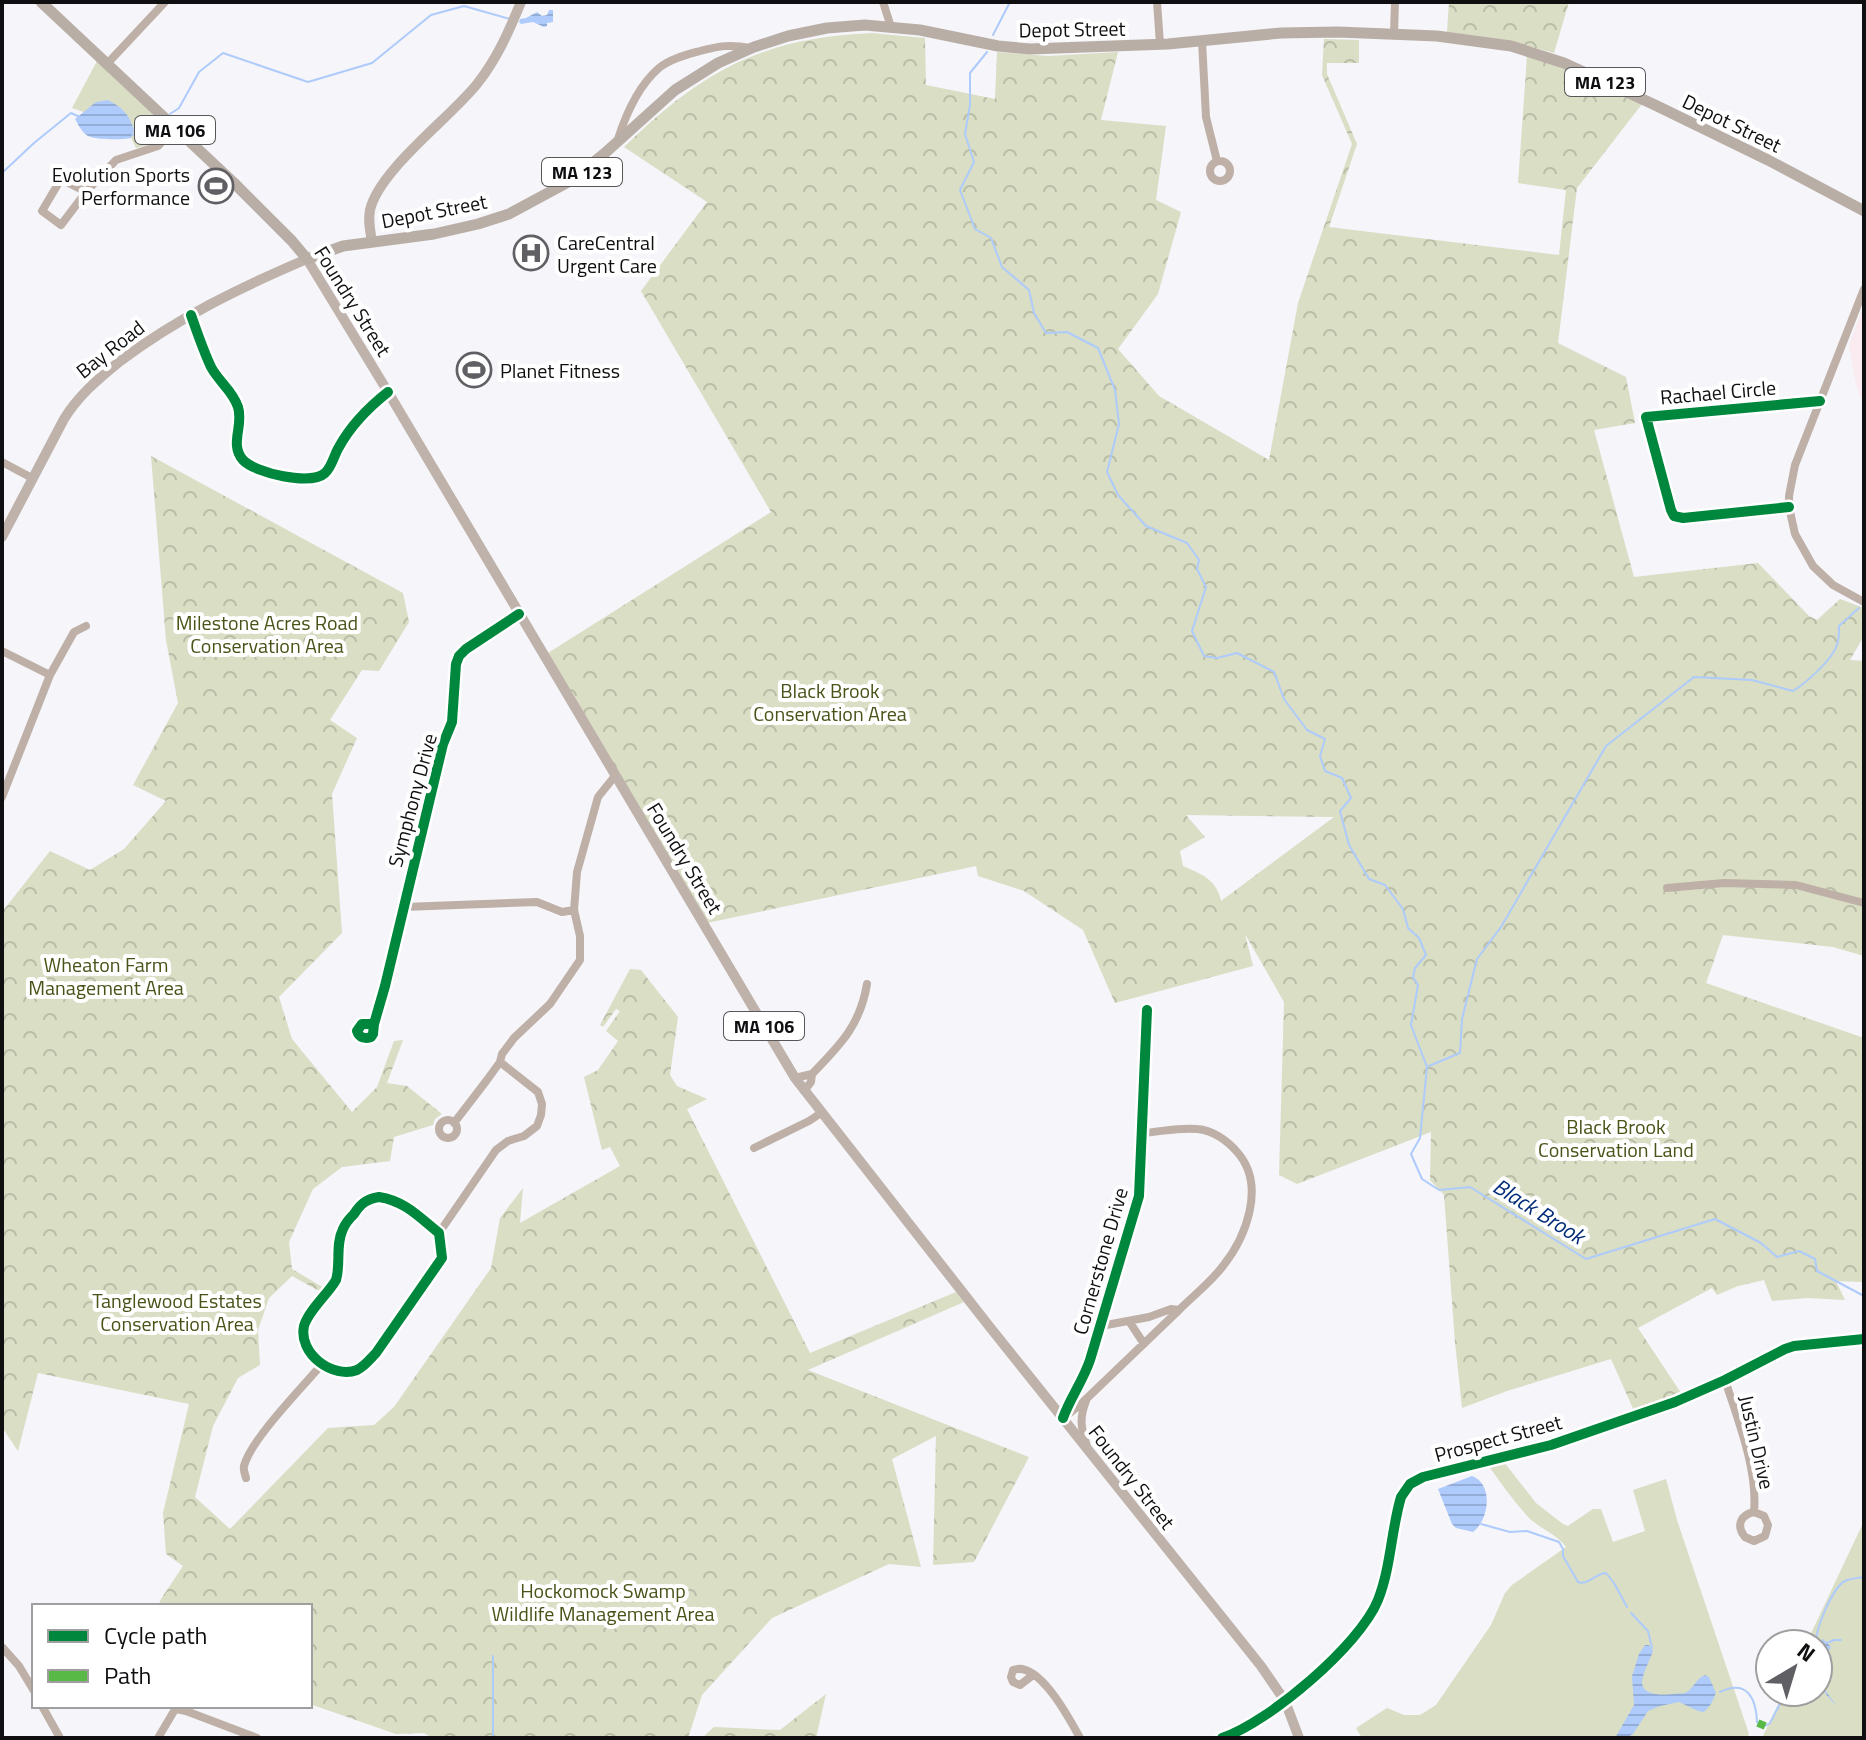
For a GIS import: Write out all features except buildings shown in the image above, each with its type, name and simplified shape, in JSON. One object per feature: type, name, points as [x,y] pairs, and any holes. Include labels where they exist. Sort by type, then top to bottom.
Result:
[{"type":"highway","name":"Foundry Street","points":[[41,2],[234,183],[307,259]]},
{"type":"highway","name":"Depot Street","points":[[307,259],[343,246],[450,231],[509,214],[569,182],[685,83],[718,63],[750,48],[788,36],[855,26],[928,31],[1022,49],[1160,44],[1285,33],[1394,34],[1466,39],[1520,48],[1555,60],[1714,133],[1864,211]]},
{"type":"main road","points":[[372,241],[370,212],[376,195],[407,156],[484,75],[499,51],[521,2]]},
{"type":"main road","name":"Bay Road","points":[[2,537],[67,413],[87,389],[143,345],[191,315],[307,259]]},
{"type":"main road","name":"Foundry Street","points":[[307,259],[795,1078],[1261,1666],[1285,1701],[1299,1738]]},
{"type":"street","points":[[106,65],[165,2]]},
{"type":"street","points":[[883,2],[891,27]]},
{"type":"street","points":[[1157,2],[1160,44]]},
{"type":"street","points":[[1394,34],[1395,2]]},
{"type":"street","points":[[1202,41],[1206,117],[1217,161]]},
{"type":"street","points":[[617,142],[634,101],[660,67],[715,47],[731,45],[750,48]]},
{"type":"street","points":[[86,192],[61,179],[42,211],[61,225],[116,160],[158,146],[174,129]]},
{"type":"street","points":[[1864,289],[1792,473],[1789,491],[1795,534],[1813,566],[1833,585],[1864,602]]},
{"type":"street","points":[[191,315],[211,366],[231,392],[237,406],[240,417],[236,440],[238,451],[245,463],[255,468],[305,479],[323,475],[349,432],[388,392]]},
{"type":"street","name":"Rachael Circle","points":[[1789,507],[1683,518],[1674,516],[1646,417],[1820,401]]},
{"type":"street","points":[[2,462],[32,478]]},
{"type":"street","name":"Symphony Drive","points":[[374,1024],[443,744],[452,722],[456,664],[459,656],[475,641],[519,614]]},
{"type":"street","points":[[2,797],[50,675],[74,632],[86,626]]},
{"type":"street","points":[[2,651],[50,675]]},
{"type":"street","points":[[454,1123],[500,1062],[514,1038],[550,1004],[580,960],[580,936],[574,910],[577,872],[598,797],[615,776]]},
{"type":"street","points":[[1667,888],[1724,883],[1796,885],[1864,903]]},
{"type":"street","points":[[404,907],[537,902],[562,912],[574,910]]},
{"type":"street","points":[[804,1091],[812,1074],[855,1023],[864,1003],[867,984]]},
{"type":"street","name":"Cornerstone Drive","points":[[1063,1418],[1068,1402],[1089,1365],[1138,1202],[1147,1010]]},
{"type":"street","points":[[439,1233],[496,1150],[508,1141],[530,1133],[541,1115],[542,1104],[538,1092],[500,1062]]},
{"type":"street","points":[[795,1078],[812,1074]]},
{"type":"street","points":[[754,1148],[821,1113]]},
{"type":"street","points":[[1063,1418],[1223,1267],[1250,1211],[1251,1177],[1237,1152],[1223,1140],[1208,1131],[1190,1129],[1142,1133]]},
{"type":"street","points":[[368,1199],[394,1199],[439,1233],[441,1262],[368,1362],[347,1373],[322,1364],[308,1349],[304,1327],[336,1280],[343,1227],[361,1205],[368,1199]]},
{"type":"street","points":[[1101,1326],[1171,1309],[1179,1310]]},
{"type":"street","points":[[1129,1321],[1144,1344]]},
{"type":"street","name":"Prospect Street","points":[[1222,1738],[1242,1730],[1285,1701],[1361,1629],[1378,1601],[1386,1576],[1400,1501],[1410,1484],[1423,1477],[1551,1445],[1675,1402],[1790,1347],[1864,1339]]},
{"type":"street","points":[[246,1478],[243,1468],[266,1430],[322,1364]]},
{"type":"street","name":"Justin Drive","points":[[1725,1380],[1747,1453],[1754,1512]]},
{"type":"street","points":[[1078,1387],[1087,1398]]},
{"type":"street","points":[[1087,1398],[1081,1423],[1088,1450]]},
{"type":"street","points":[[2,1647],[19,1666],[32,1688]]},
{"type":"street","points":[[1033,1675],[1055,1696],[1080,1738]]},
{"type":"street","points":[[43,1708],[60,1738]]},
{"type":"street","points":[[158,1738],[176,1708],[257,1738]]},
{"type":"shaded area","points":[[1864,304],[1864,408],[1849,345]]},
{"type":"green space","points":[[1449,2],[1569,2],[1554,53],[1505,40],[1447,32]]},
{"type":"green space","points":[[872,33],[925,38],[926,85],[995,99],[997,52],[1048,56],[1118,52],[1101,120],[1166,126],[1156,200],[1181,212],[1158,294],[1118,349],[1159,396],[1269,460],[1298,303],[1352,144],[1322,75],[1324,39],[1359,40],[1359,63],[1327,63],[1327,74],[1357,144],[1329,227],[1559,255],[1566,190],[1518,183],[1527,56],[1549,62],[1642,104],[1577,188],[1558,343],[1626,377],[1635,423],[1594,430],[1634,577],[1758,563],[1809,616],[1817,620],[1840,599],[1864,608],[1864,636],[1850,660],[1864,661],[1864,956],[1833,947],[1723,935],[1706,983],[1864,1038],[1864,1282],[1836,1281],[1845,1300],[1808,1298],[1772,1301],[1764,1280],[1717,1295],[1712,1288],[1638,1328],[1683,1396],[1635,1413],[1611,1359],[1462,1408],[1444,1195],[1430,1180],[1431,1132],[1297,1184],[1279,1175],[1284,1002],[1245,934],[1253,966],[1115,1003],[1083,930],[1024,891],[978,876],[976,866],[707,923],[548,653],[771,512],[641,291],[707,202],[624,147],[680,98],[736,63],[797,42]],"holes":[[[1186,815],[1334,817],[1221,901],[1212,883],[1183,866],[1180,851],[1205,837]]]},
{"type":"green space","points":[[97,61],[163,123],[165,130],[156,140],[136,148],[126,127],[72,108]]},
{"type":"green space","points":[[151,456],[403,593],[409,622],[379,671],[362,670],[330,720],[357,738],[332,794],[342,933],[279,997],[292,1039],[352,1112],[377,1087],[394,1041],[403,1040],[387,1083],[407,1086],[442,1114],[433,1125],[394,1137],[390,1161],[342,1167],[313,1189],[289,1242],[292,1269],[324,1288],[321,1292],[292,1276],[269,1298],[258,1330],[260,1365],[238,1378],[213,1426],[195,1497],[230,1529],[328,1428],[374,1425],[394,1407],[491,1268],[500,1218],[523,1188],[520,1223],[620,1166],[610,1147],[602,1150],[584,1077],[598,1070],[618,1041],[606,1031],[620,1011],[616,1009],[603,1027],[600,1025],[630,969],[641,970],[678,1017],[670,1075],[677,1086],[707,1099],[687,1109],[810,1353],[956,1292],[964,1302],[808,1370],[1029,1457],[974,1562],[933,1565],[936,1436],[892,1459],[921,1567],[889,1564],[772,1618],[702,1695],[688,1738],[432,1738],[424,1733],[396,1734],[312,1705],[312,1604],[159,1604],[183,1566],[166,1554],[163,1513],[189,1404],[38,1373],[18,1451],[2,1427],[2,912],[50,851],[90,870],[124,849],[166,801],[133,785],[178,703],[166,640]]},
{"type":"green space","points":[[1503,1461],[1536,1503],[1563,1524],[1568,1526],[1593,1509],[1601,1509],[1613,1542],[1645,1531],[1633,1490],[1666,1479],[1749,1734],[1747,1738],[1362,1738],[1356,1728],[1387,1708],[1404,1715],[1420,1715],[1436,1705],[1491,1625],[1505,1593],[1566,1547],[1529,1518],[1488,1465]]},
{"type":"green space","points":[[1864,1521],[1864,1738],[1762,1738],[1776,1708],[1834,1708],[1834,1628],[1814,1628]]},
{"type":"green space","points":[[826,1694],[816,1738],[702,1738],[714,1727],[780,1730]]},
{"type":"water","points":[[549,10],[553,10],[553,22],[547,23],[547,26],[519,22],[537,12],[547,15]]},
{"type":"water","points":[[108,100],[127,115],[134,130],[131,138],[92,137],[79,126],[75,119],[96,102]]},
{"type":"water","points":[[1472,1476],[1484,1486],[1487,1502],[1483,1519],[1473,1532],[1452,1524],[1438,1489]]},
{"type":"water","points":[[1645,1645],[1653,1651],[1643,1677],[1645,1689],[1656,1694],[1685,1693],[1705,1675],[1716,1693],[1704,1712],[1679,1702],[1660,1706],[1648,1711],[1633,1734],[1615,1738],[1634,1705],[1632,1676]]},
{"type":"waterway","name":"Black Brook","points":[[993,35],[1010,2]]},
{"type":"waterway","points":[[170,114],[179,108],[199,72],[223,53],[308,82],[372,63],[431,15],[464,6],[510,19]]},
{"type":"waterway","name":"Black Brook","points":[[987,52],[970,73],[970,105],[965,134],[974,162],[960,190],[975,229],[991,238],[1002,267],[1029,290],[1034,313],[1046,333],[1067,332],[1098,348],[1115,390],[1119,424],[1107,472],[1118,495],[1146,526],[1187,543],[1199,560],[1197,569],[1206,587],[1192,631],[1204,656],[1217,658],[1237,653],[1274,672],[1284,699],[1307,730],[1325,739],[1320,756],[1325,771],[1342,778],[1351,798],[1340,811],[1349,845],[1369,879],[1385,885],[1403,909],[1408,928],[1419,938],[1426,955],[1415,968],[1413,977],[1418,985],[1411,1025],[1427,1067],[1420,1138],[1411,1154],[1422,1179],[1439,1190],[1470,1187],[1586,1259],[1715,1219],[1761,1243],[1777,1257],[1799,1251],[1815,1259],[1817,1271],[1864,1296]]},
{"type":"waterway","points":[[2,173],[71,113],[80,117]]},
{"type":"waterway","points":[[132,134],[143,138],[161,124]]},
{"type":"waterway","points":[[1429,1066],[1460,1053],[1462,1019],[1477,959],[1501,927],[1606,746],[1694,677],[1752,680],[1793,691],[1830,657],[1838,643],[1839,626],[1859,608]]},
{"type":"waterway","points":[[1481,1524],[1510,1532],[1527,1531],[1559,1542],[1578,1582],[1606,1573],[1627,1607]]},
{"type":"waterway","name":"Black Brook","points":[[1819,1628],[1840,1585],[1864,1577]]},
{"type":"waterway","points":[[1631,1613],[1648,1631],[1652,1648]]},
{"type":"waterway","points":[[1834,1640],[1841,1640]]},
{"type":"waterway","points":[[493,1656],[493,1738]]},
{"type":"waterway","name":"Black Brook","points":[[1720,1692],[1743,1689],[1754,1703]]},
{"type":"waterway","name":"Black Brook","points":[[1755,1708],[1757,1722],[1765,1726],[1778,1708]]},
{"type":"marked path","points":[[1760,1728],[1763,1721]]},
{"type":"cycle path","points":[[191,315],[211,367],[238,407],[239,454],[249,465],[259,469],[296,478],[318,477],[325,473],[349,431],[388,392]]},
{"type":"cycle path","points":[[1789,507],[1683,518],[1674,516],[1646,417],[1820,401]]},
{"type":"cycle path","points":[[374,1024],[371,1037],[362,1037],[357,1031],[362,1024],[374,1024],[385,986],[443,744],[452,722],[456,664],[466,649],[519,614]]},
{"type":"cycle path","points":[[1063,1418],[1090,1360],[1139,1196],[1147,1010]]},
{"type":"cycle path","points":[[379,1197],[404,1206],[439,1233],[442,1258],[376,1353],[357,1370],[338,1371],[312,1355],[306,1346],[304,1326],[336,1280],[339,1241],[345,1225],[362,1204],[379,1197]]},
{"type":"cycle path","points":[[1222,1738],[1241,1730],[1287,1700],[1333,1659],[1368,1618],[1382,1587],[1401,1497],[1410,1484],[1423,1477],[1551,1445],[1675,1402],[1794,1346],[1864,1339]]},
{"type":"place","name":"Evolution Sports Performance","points":[[216,186]]},
{"type":"place","name":"CareCentral Urgent Care","points":[[531,253]]},
{"type":"place","name":"Planet Fitness","points":[[474,370]]},
{"type":"park label","name":"Milestone Acres Road Conservation Area","points":[[267,634]]},
{"type":"park label","name":"Black Brook Conservation Area","points":[[830,702]]},
{"type":"park label","name":"Wheaton Farm Management Area","points":[[106,976]]},
{"type":"park label","name":"Black Brook Conservation Land","points":[[1616,1138]]},
{"type":"park label","name":"Tanglewood Estates Conservation Area","points":[[177,1312]]},
{"type":"park label","name":"Hockomock Swamp Wildlife Management Area","points":[[603,1602]]}]
